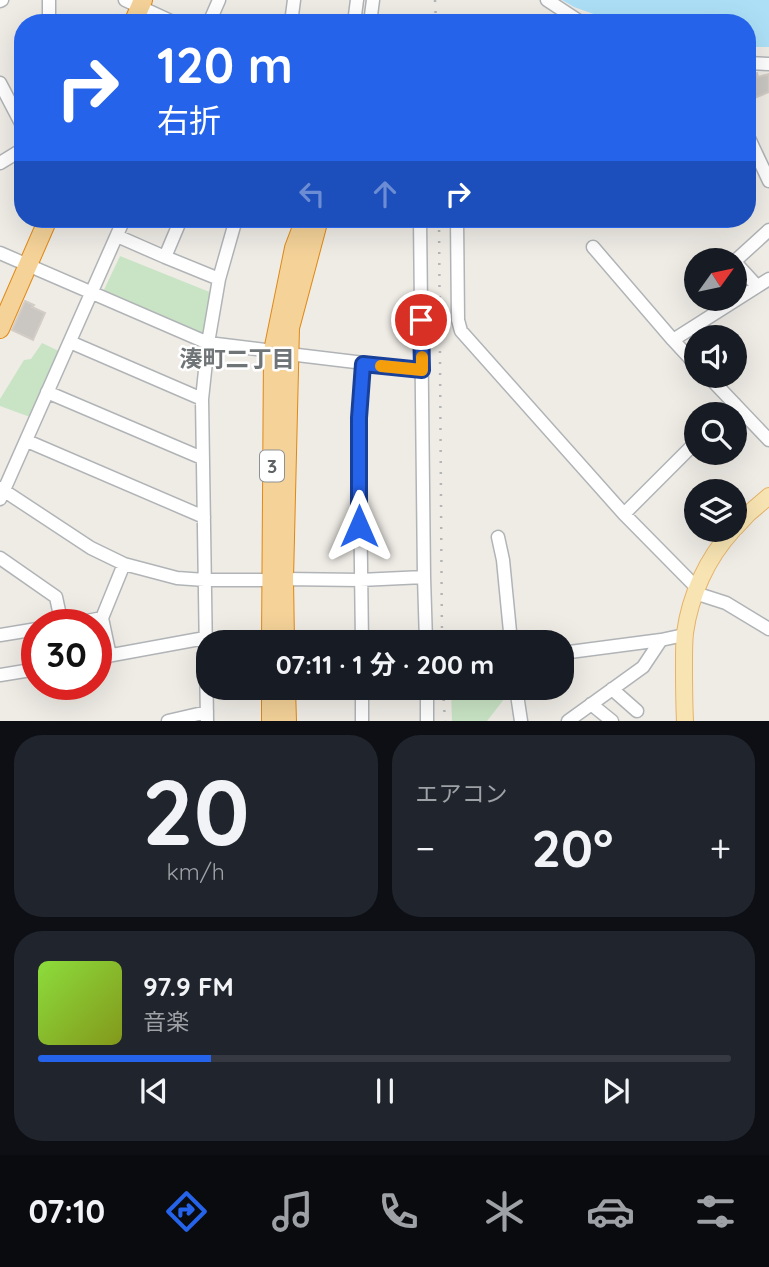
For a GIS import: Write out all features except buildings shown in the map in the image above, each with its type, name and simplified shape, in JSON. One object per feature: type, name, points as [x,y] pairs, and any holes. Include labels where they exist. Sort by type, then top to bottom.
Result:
[{"type":"highway","points":[[0,329],[44,228]]},
{"type":"highway","name":"3","points":[[272,630],[277,579],[281,353],[295,248],[302,228]]},
{"type":"highway","name":"3","points":[[281,353],[317,228]]},
{"type":"highway","name":"3","points":[[277,579],[283,630]]},
{"type":"highway","points":[[271,700],[271,721]]},
{"type":"highway","points":[[286,700],[287,721]]},
{"type":"main road","points":[[747,515],[769,496]]},
{"type":"main road","points":[[685,721],[684,635],[696,590],[723,542]]},
{"type":"street","points":[[547,0],[568,14]]},
{"type":"street","points":[[0,83],[14,110]]},
{"type":"street","points":[[756,153],[769,181]]},
{"type":"street","points":[[120,228],[1,492],[91,548],[124,564],[177,578],[360,580],[424,577]]},
{"type":"street","points":[[165,257],[177,228]]},
{"type":"street","points":[[205,630],[202,399],[219,279],[233,228]]},
{"type":"street","points":[[420,228],[426,630]]},
{"type":"street","points":[[457,228],[458,320],[461,331],[624,514],[696,590],[726,603],[769,629]]},
{"type":"street","points":[[747,250],[769,230]]},
{"type":"street","points":[[117,236],[219,279]]},
{"type":"street","points":[[593,247],[684,352]]},
{"type":"street","points":[[0,253],[208,343],[422,370]]},
{"type":"street","points":[[747,275],[757,286]]},
{"type":"street","points":[[673,340],[769,278]]},
{"type":"street","points":[[70,342],[202,399]]},
{"type":"street","points":[[362,630],[359,418],[363,364]]},
{"type":"street","points":[[720,388],[733,402]]},
{"type":"street","points":[[47,392],[202,458]]},
{"type":"street","points":[[747,417],[769,440]]},
{"type":"street","points":[[26,441],[204,517]]},
{"type":"street","points":[[624,514],[684,454]]},
{"type":"street","points":[[498,537],[510,630]]},
{"type":"street","points":[[0,558],[56,597],[59,609]]},
{"type":"street","points":[[106,609],[124,564]]},
{"type":"street","points":[[0,635],[21,632]]},
{"type":"street","points":[[574,651],[684,635]]},
{"type":"street","points":[[112,656],[196,640]]},
{"type":"street","points":[[568,721],[643,667],[660,640]]},
{"type":"street","points":[[0,675],[21,672]]},
{"type":"street","points":[[612,690],[637,711]]},
{"type":"street","points":[[362,700],[362,721]]},
{"type":"street","points":[[427,700],[427,721]]},
{"type":"street","points":[[518,700],[521,721]]},
{"type":"street","points":[[592,704],[612,721]]},
{"type":"street","points":[[168,721],[207,717]]},
{"type":"green space","points":[[120,256],[212,293],[206,340],[102,294]]},
{"type":"green space","points":[[42,343],[61,352],[30,417],[0,406],[0,399],[24,360],[31,359]]},
{"type":"green space","points":[[451,700],[503,700],[487,721],[452,721]]},
{"type":"water","points":[[562,0],[769,0],[769,47],[756,47],[756,14],[594,14]]},
{"type":"railway","points":[[435,0],[436,14]]},
{"type":"railway","points":[[439,228],[442,630]]},
{"type":"railway","points":[[444,700],[445,721]]},
{"type":"slow traffic","points":[[381,366],[422,370],[422,357]]},
{"type":"district","name":"湊町二丁目","points":[[237,358]]},
{"type":"route","points":[[359,526],[359,418],[363,364],[422,370],[421,320]]}]
